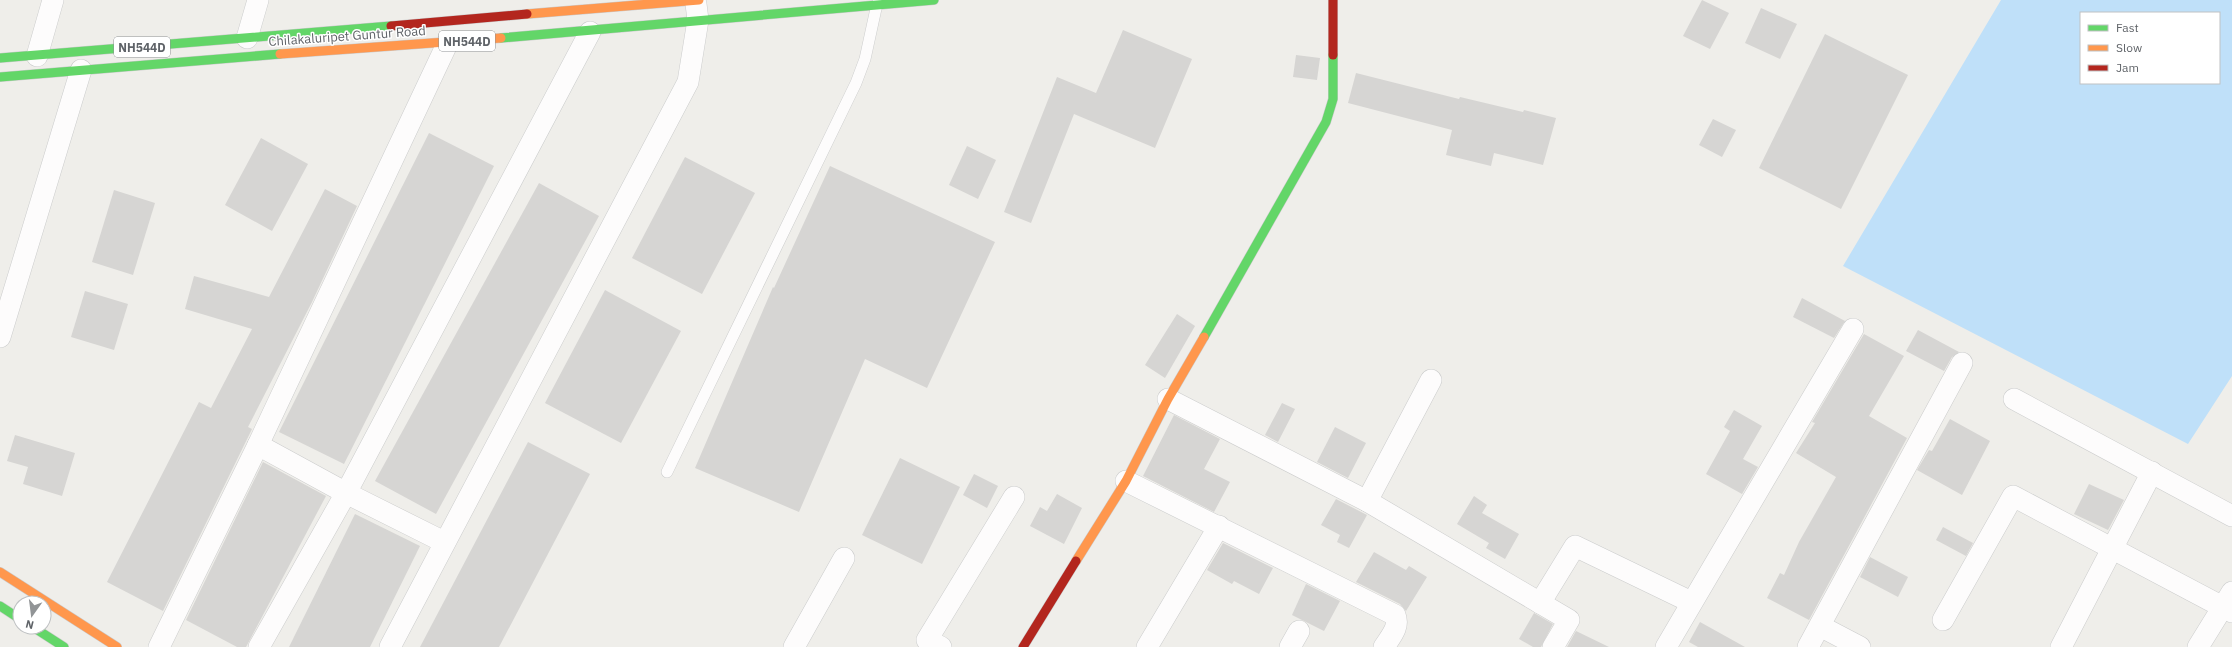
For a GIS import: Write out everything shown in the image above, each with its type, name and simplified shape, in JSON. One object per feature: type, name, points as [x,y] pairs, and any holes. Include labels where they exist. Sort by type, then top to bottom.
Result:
[{"type":"main road","name":"Chilakaluripet Guntur Road","points":[[0,58],[247,38],[698,7],[877,4],[934,0]]},
{"type":"main road","points":[[1023,647],[1126,481],[1168,398],[1326,122],[1333,99],[1332,0]]},
{"type":"main road","name":"Chilakaluripet Guntur Road","points":[[0,77],[590,32],[698,7]]},
{"type":"main road","points":[[0,572],[117,647]]},
{"type":"main road","points":[[0,606],[12,614]]},
{"type":"main road","points":[[45,635],[64,647]]},
{"type":"street","points":[[38,56],[53,0]]},
{"type":"street","points":[[247,38],[258,0]]},
{"type":"street","points":[[390,647],[444,542],[688,82],[698,7]]},
{"type":"street","points":[[259,647],[346,493],[590,32]]},
{"type":"street","points":[[159,647],[258,445],[448,42]]},
{"type":"street","points":[[0,337],[81,70]]},
{"type":"street","points":[[1666,647],[1691,602],[1853,329]]},
{"type":"street","points":[[1808,647],[1962,363]]},
{"type":"street","points":[[1367,501],[1431,380]]},
{"type":"street","points":[[1168,398],[1367,501],[1569,620],[1553,647]]},
{"type":"street","points":[[2014,399],[2232,516]]},
{"type":"street","points":[[258,445],[346,493],[444,542]]},
{"type":"street","points":[[2061,647],[2113,550],[2152,472]]},
{"type":"street","points":[[1126,481],[1395,615],[1398,622],[1384,647]]},
{"type":"street","points":[[1943,620],[2013,496],[2113,550],[2228,603],[2198,647]]},
{"type":"street","points":[[941,647],[927,640],[1014,497]]},
{"type":"street","points":[[1147,647],[1219,526]]},
{"type":"street","points":[[1540,603],[1575,546],[1691,602]]},
{"type":"street","points":[[794,647],[844,558]]},
{"type":"street","points":[[1820,626],[1860,647]]},
{"type":"lane","points":[[667,472],[856,83],[865,59],[877,4]]},
{"type":"water","points":[[2001,0],[2232,0],[2232,376],[2188,444],[1843,266]]},
{"type":"building","points":[[1702,0],[1729,13],[1710,49],[1683,36]]},
{"type":"building","points":[[1761,8],[1797,24],[1780,59],[1745,43]]},
{"type":"building","points":[[1123,30],[1192,59],[1155,148],[1074,114],[1031,223],[1004,212],[1057,77],[1096,93]]},
{"type":"building","points":[[1825,34],[1908,75],[1841,209],[1759,168]]},
{"type":"building","points":[[1296,55],[1320,58],[1317,80],[1293,77]]},
{"type":"building","points":[[1356,73],[1459,99],[1460,97],[1556,118],[1543,165],[1494,153],[1491,166],[1446,155],[1452,130],[1348,103]]},
{"type":"building","points":[[1713,119],[1736,130],[1722,157],[1699,145]]},
{"type":"building","points":[[429,133],[494,166],[344,464],[279,432]]},
{"type":"building","points":[[261,138],[308,164],[272,231],[225,205]]},
{"type":"building","points":[[967,146],[996,160],[978,199],[949,185]]},
{"type":"building","points":[[685,157],[755,193],[702,294],[632,258]]},
{"type":"building","points":[[830,166],[995,242],[927,388],[865,359],[799,512],[695,468],[773,287],[774,288]]},
{"type":"building","points":[[539,183],[599,216],[436,514],[375,481]]},
{"type":"building","points":[[325,189],[357,206],[312,302],[248,427],[252,429],[163,611],[107,582],[199,402],[211,408],[252,329],[185,309],[194,276],[269,297]]},
{"type":"building","points":[[114,190],[155,203],[133,275],[92,262]]},
{"type":"building","points":[[605,290],[681,331],[621,443],[545,403]]},
{"type":"building","points":[[85,291],[128,304],[114,350],[71,337]]},
{"type":"building","points":[[1802,298],[1845,321],[1834,338],[1793,317]]},
{"type":"building","points":[[1177,314],[1195,326],[1165,378],[1145,365]]},
{"type":"building","points":[[1918,330],[1959,352],[1952,357],[1944,371],[1906,351]]},
{"type":"building","points":[[1864,334],[1904,356],[1869,416],[1907,438],[1809,620],[1767,598],[1780,573],[1784,575],[1799,542],[1836,477],[1796,453],[1815,423],[1812,422]]},
{"type":"building","points":[[1282,403],[1295,409],[1278,442],[1265,435]]},
{"type":"building","points":[[1734,410],[1762,426],[1743,459],[1758,467],[1742,494],[1706,474],[1730,431],[1724,427]]},
{"type":"building","points":[[1174,415],[1220,439],[1204,469],[1230,482],[1214,512],[1143,476]]},
{"type":"building","points":[[1950,419],[1990,441],[1962,495],[1917,470],[1929,450],[1932,451]]},
{"type":"building","points":[[1335,427],[1366,443],[1348,478],[1317,462]]},
{"type":"building","points":[[15,435],[75,453],[62,496],[23,484],[28,467],[7,461]]},
{"type":"building","points":[[528,442],[590,474],[499,647],[420,647]]},
{"type":"building","points":[[900,458],[960,487],[922,564],[862,535]]},
{"type":"building","points":[[263,462],[326,496],[246,647],[237,647],[186,620]]},
{"type":"building","points":[[974,474],[998,486],[987,508],[963,495]]},
{"type":"building","points":[[2089,484],[2124,500],[2108,530],[2074,514]]},
{"type":"building","points":[[1057,494],[1082,508],[1064,544],[1030,526],[1040,507],[1047,511]]},
{"type":"building","points":[[1474,496],[1487,505],[1482,513],[1519,534],[1505,559],[1486,548],[1489,543],[1457,524]]},
{"type":"building","points":[[1336,499],[1367,515],[1349,548],[1337,542],[1340,535],[1321,525]]},
{"type":"building","points":[[355,514],[420,546],[370,647],[289,647]]},
{"type":"building","points":[[1943,527],[1973,543],[1966,556],[1936,540]]},
{"type":"building","points":[[1223,543],[1273,568],[1259,594],[1234,581],[1232,584],[1207,570]]},
{"type":"building","points":[[1374,552],[1406,570],[1409,566],[1427,577],[1406,611],[1400,604],[1356,582]]},
{"type":"building","points":[[1870,557],[1908,577],[1898,597],[1860,577]]},
{"type":"building","points":[[1306,584],[1340,601],[1324,631],[1292,615]]},
{"type":"building","points":[[1534,613],[1553,624],[1541,647],[1533,647],[1519,639]]},
{"type":"building","points":[[1700,622],[1745,647],[1698,647],[1689,642]]},
{"type":"building","points":[[1576,631],[1609,647],[1567,647]]},
{"type":"traffic: fast","points":[[501,38],[934,0]]},
{"type":"traffic: fast","points":[[0,58],[391,26]]},
{"type":"traffic: fast","points":[[0,77],[280,54]]},
{"type":"traffic: fast","points":[[1204,337],[1326,122],[1333,99],[1333,55]]},
{"type":"traffic: fast","points":[[0,606],[12,614]]},
{"type":"traffic: fast","points":[[45,635],[64,647]]},
{"type":"traffic: slow","points":[[527,14],[699,0]]},
{"type":"traffic: slow","points":[[280,54],[501,38]]},
{"type":"traffic: slow","points":[[1076,561],[1126,481],[1168,399],[1204,337]]},
{"type":"traffic: slow","points":[[0,572],[117,647]]},
{"type":"traffic: jam","points":[[1333,0],[1333,55]]},
{"type":"traffic: jam","points":[[391,26],[527,14]]},
{"type":"traffic: jam","points":[[1023,647],[1076,561]]}]
